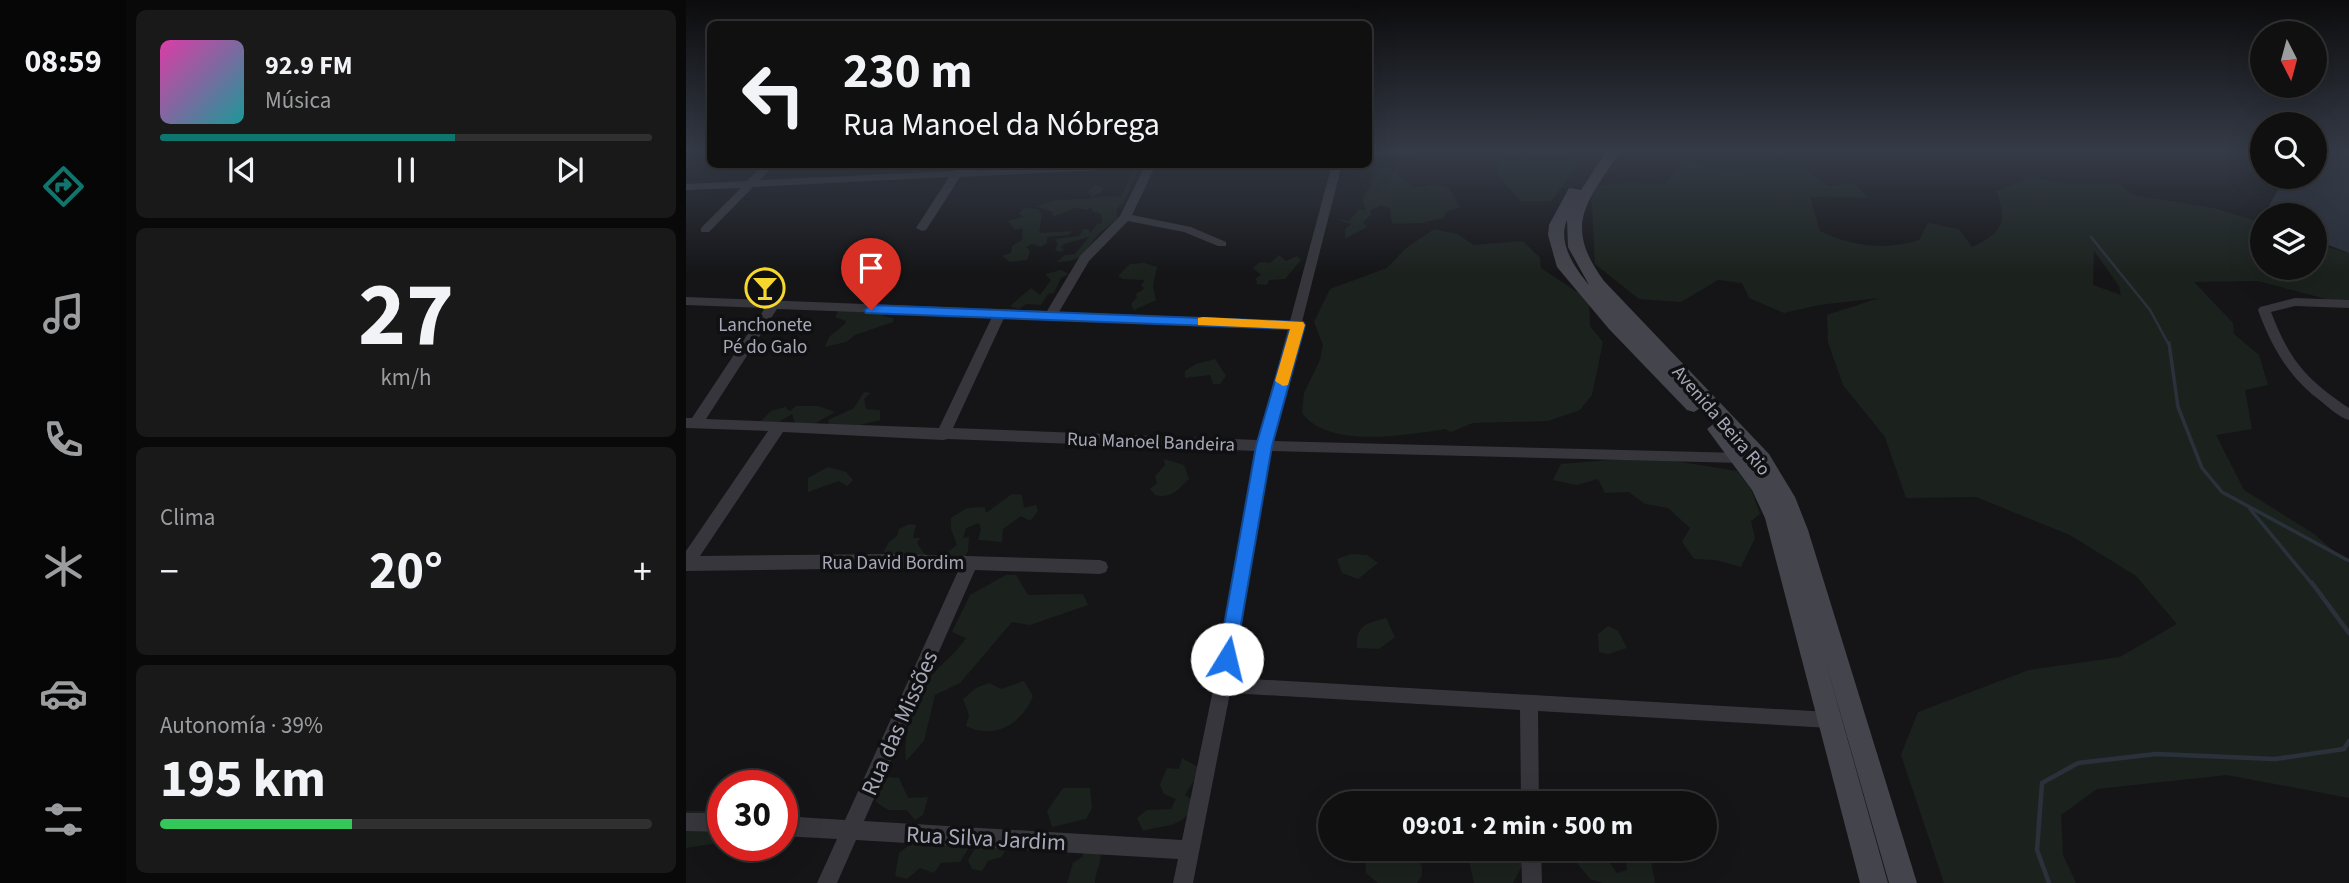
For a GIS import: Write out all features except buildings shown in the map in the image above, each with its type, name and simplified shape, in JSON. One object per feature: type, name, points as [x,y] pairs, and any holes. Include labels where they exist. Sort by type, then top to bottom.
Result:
[{"type":"main road","name":"Avenida Beira Rio","points":[[1573,193],[1563,208],[1556,235],[1565,267],[1762,459],[1785,497],[1798,530],[1903,883]]},
{"type":"main road","name":"Avenida Beira Rio","points":[[1587,193],[1575,213],[1573,241],[1581,264],[1623,322],[1742,458],[1775,519],[1874,883]]},
{"type":"street","points":[[705,230],[742,193]]},
{"type":"street","points":[[922,228],[944,193]]},
{"type":"street","points":[[1050,316],[1084,259],[1125,217],[1138,193]]},
{"type":"street","points":[[1183,883],[1223,685],[1264,446],[1298,325],[1330,193]]},
{"type":"street","points":[[1125,217],[1186,229],[1222,244]]},
{"type":"street","points":[[686,301],[1298,325]]},
{"type":"street","points":[[2349,304],[2295,302],[2264,310],[2278,351],[2306,385],[2349,415]]},
{"type":"street","points":[[691,423],[774,304]]},
{"type":"street","points":[[943,435],[999,315]]},
{"type":"street","name":"Rua Manoel Bandeira","points":[[691,423],[1264,446],[1742,458]]},
{"type":"street","points":[[686,564],[778,428]]},
{"type":"street","name":"Rua David Bordim","points":[[686,564],[970,563],[1100,567]]},
{"type":"street","name":"Rua das Missões","points":[[827,883],[970,563]]},
{"type":"street","points":[[1223,685],[1830,720]]},
{"type":"street","points":[[1529,704],[1530,791]]},
{"type":"street","points":[[686,822],[707,823]]},
{"type":"street","name":"Rua Silva Jardim","points":[[798,827],[1189,850]]},
{"type":"street","points":[[1531,861],[1532,883]]},
{"type":"shaded area","points":[[1089,193],[1098,193],[1093,197],[1122,196],[1128,193],[1116,210],[1118,217],[1099,233],[1081,256],[1057,262],[1065,255],[1075,254],[1089,237],[1064,244],[1061,247],[1064,250],[1060,252],[1055,250],[1058,243],[1054,239],[1079,236],[1083,229],[1089,229],[1090,233],[1098,223],[1102,224],[1101,214],[1092,211],[1092,207],[1087,210],[1076,208],[1052,217],[1053,212],[1036,206],[1057,200],[1092,198]]},
{"type":"shaded area","points":[[1365,193],[1452,193],[1460,207],[1446,212],[1444,218],[1422,223],[1392,224],[1390,209],[1381,205],[1369,211],[1372,214],[1363,222],[1367,227],[1345,239],[1345,229],[1351,224],[1335,219],[1349,221],[1359,209],[1366,210],[1362,198]]},
{"type":"shaded area","points":[[1513,193],[1557,193],[1551,201],[1520,201]]},
{"type":"shaded area","points":[[1591,193],[1864,193],[1868,198],[1810,197],[1820,231],[1856,243],[1881,246],[1919,240],[1928,223],[1959,229],[1972,247],[1990,237],[2000,226],[2002,211],[1997,193],[2131,193],[2214,208],[2250,219],[2250,280],[2327,280],[2327,247],[2349,253],[2349,305],[2258,281],[2194,282],[2233,323],[2234,334],[2259,355],[2268,385],[2245,390],[2252,429],[2216,435],[2244,490],[2314,534],[2349,564],[2349,798],[2227,775],[2097,789],[2061,815],[2063,855],[2076,883],[1944,883],[1901,755],[1918,712],[2029,670],[2120,657],[2177,624],[2136,576],[2070,535],[1976,497],[1906,498],[1885,437],[1843,385],[1828,342],[1827,315],[1879,298],[1819,305],[1784,313],[1749,298],[1742,283],[1718,280],[1681,302],[1639,299],[1595,264]],"holes":[[[2094,251],[2119,286],[2121,295],[2093,285]]]},
{"type":"shaded area","points":[[2276,193],[2349,193],[2349,253],[2327,245],[2327,203],[2271,203]]},
{"type":"shaded area","points":[[1024,208],[1038,209],[1042,214],[1039,233],[1073,231],[1068,235],[1047,237],[1047,243],[1041,247],[1032,244],[1026,247],[1030,251],[1027,260],[1010,262],[1002,256],[1011,253],[1012,246],[1022,240],[1023,228],[1015,230],[1008,221],[1023,217],[1019,213]]},
{"type":"shaded area","points":[[1434,229],[1457,234],[1474,245],[1523,241],[1540,258],[1541,268],[1589,300],[1590,326],[1603,342],[1592,395],[1580,410],[1548,421],[1473,423],[1451,432],[1445,429],[1369,437],[1330,432],[1314,424],[1302,413],[1304,393],[1320,360],[1323,345],[1314,322],[1330,289],[1387,268],[1405,249]]},
{"type":"shaded area","points":[[1279,255],[1286,261],[1297,256],[1301,260],[1285,279],[1269,280],[1267,285],[1257,284],[1256,278],[1261,275],[1253,268],[1260,262],[1270,263]]},
{"type":"shaded area","points":[[1144,263],[1157,267],[1153,286],[1156,300],[1134,310],[1131,304],[1137,297],[1136,294],[1144,289],[1141,285],[1145,280],[1123,279],[1118,276],[1130,264]]},
{"type":"shaded area","points":[[1061,270],[1069,274],[1061,278],[1054,293],[1048,294],[1041,305],[1026,304],[1019,309],[1010,306],[1031,288],[1040,295],[1051,280],[1045,274]]},
{"type":"shaded area","points":[[841,307],[885,310],[883,316],[893,318],[893,322],[855,335],[846,342],[825,347],[829,337],[845,324],[846,321],[835,317]]},
{"type":"shaded area","points":[[1215,359],[1226,376],[1220,384],[1213,384],[1210,375],[1185,378],[1185,371],[1196,364]]},
{"type":"shaded area","points":[[864,392],[871,393],[864,399],[866,409],[880,410],[880,420],[860,425],[829,424],[828,420],[854,408]]},
{"type":"shaded area","points":[[796,406],[818,406],[835,412],[816,423],[796,426],[792,414],[777,423],[761,421],[771,411],[785,407],[790,411]]},
{"type":"shaded area","points":[[1634,458],[1662,459],[1737,471],[1751,489],[1760,514],[1751,521],[1755,538],[1741,567],[1716,560],[1694,559],[1682,542],[1690,528],[1668,508],[1645,504],[1629,492],[1605,493],[1598,479],[1577,485],[1553,480],[1561,464]]},
{"type":"shaded area","points":[[1164,459],[1184,465],[1189,479],[1170,495],[1161,496],[1155,495],[1150,489],[1157,483],[1155,476],[1165,465]]},
{"type":"shaded area","points":[[828,467],[846,472],[853,480],[847,486],[839,481],[808,492],[808,478]]},
{"type":"shaded area","points":[[1012,494],[1022,495],[1024,508],[1036,505],[1038,511],[1030,521],[1021,516],[1003,529],[1002,542],[978,540],[981,529],[979,523],[966,528],[963,538],[969,537],[968,551],[962,562],[944,569],[934,562],[957,545],[951,529],[951,518],[967,508],[985,507],[986,513]]},
{"type":"shaded area","points":[[910,524],[916,525],[913,538],[920,538],[917,543],[926,556],[888,556],[884,551],[889,542],[897,536],[899,529]]},
{"type":"shaded area","points":[[1351,554],[1367,555],[1378,563],[1358,579],[1342,573],[1337,559]]},
{"type":"shaded area","points":[[1006,575],[1016,575],[1028,595],[1083,594],[1088,605],[1030,625],[1012,622],[960,683],[935,695],[924,741],[906,761],[906,739],[915,704],[926,683],[966,638],[952,632],[970,595]]},
{"type":"shaded area","points":[[1386,618],[1395,637],[1379,649],[1357,648],[1360,630],[1372,622]]},
{"type":"shaded area","points":[[1608,626],[1618,631],[1627,648],[1608,654],[1599,652],[1598,634]]},
{"type":"shaded area","points":[[1024,681],[1033,696],[1022,714],[1014,721],[997,730],[976,730],[966,726],[969,715],[963,699],[976,688],[989,683],[1001,689]]},
{"type":"shaded area","points":[[1182,758],[1201,769],[1185,795],[1195,801],[1191,810],[1186,817],[1174,824],[1143,831],[1137,818],[1147,810],[1171,809],[1176,799],[1164,794],[1160,785],[1167,768],[1179,769]]},
{"type":"shaded area","points":[[887,777],[899,778],[908,798],[928,797],[923,815],[915,820],[907,810],[888,810],[876,802],[877,785]]},
{"type":"shaded area","points":[[1063,788],[1090,788],[1092,808],[1086,819],[1052,827],[1047,811]]},
{"type":"shaded area","points":[[686,811],[707,811],[707,845],[686,848]]},
{"type":"shaded area","points":[[916,840],[970,846],[960,862],[941,863],[934,873],[920,868],[907,879],[895,876],[899,853]]},
{"type":"shaded area","points":[[976,847],[1007,848],[1001,857],[988,861],[982,871],[972,869],[968,860]]},
{"type":"shaded area","points":[[1085,848],[1100,851],[1095,883],[1067,883],[1073,863],[1082,857]]},
{"type":"shaded area","points":[[1365,861],[1419,861],[1422,872],[1417,883],[1378,883],[1366,873]]},
{"type":"shaded area","points":[[1469,861],[1525,861],[1513,883],[1474,883]]},
{"type":"shaded area","points":[[1575,861],[1608,861],[1617,873],[1627,870],[1626,861],[1651,861],[1655,883],[1603,883],[1590,879]]},
{"type":"waterway","points":[[2091,237],[2150,310],[2169,345]]},
{"type":"waterway","points":[[2169,343],[2178,407],[2202,468],[2222,492],[2349,561]]},
{"type":"waterway","points":[[2250,509],[2313,585]]},
{"type":"waterway","points":[[2312,583],[2349,633]]},
{"type":"waterway","points":[[2049,883],[2037,850],[2042,783],[2078,763],[2156,754],[2275,759],[2344,749],[2349,741]]},
{"type":"slow traffic","points":[[1203,322],[1298,325],[1283,381]]},
{"type":"place","name":"Lanchonete Pé do Galo","points":[[765,288]]},
{"type":"route","points":[[871,310],[1298,325],[1264,446],[1227,659]]}]
